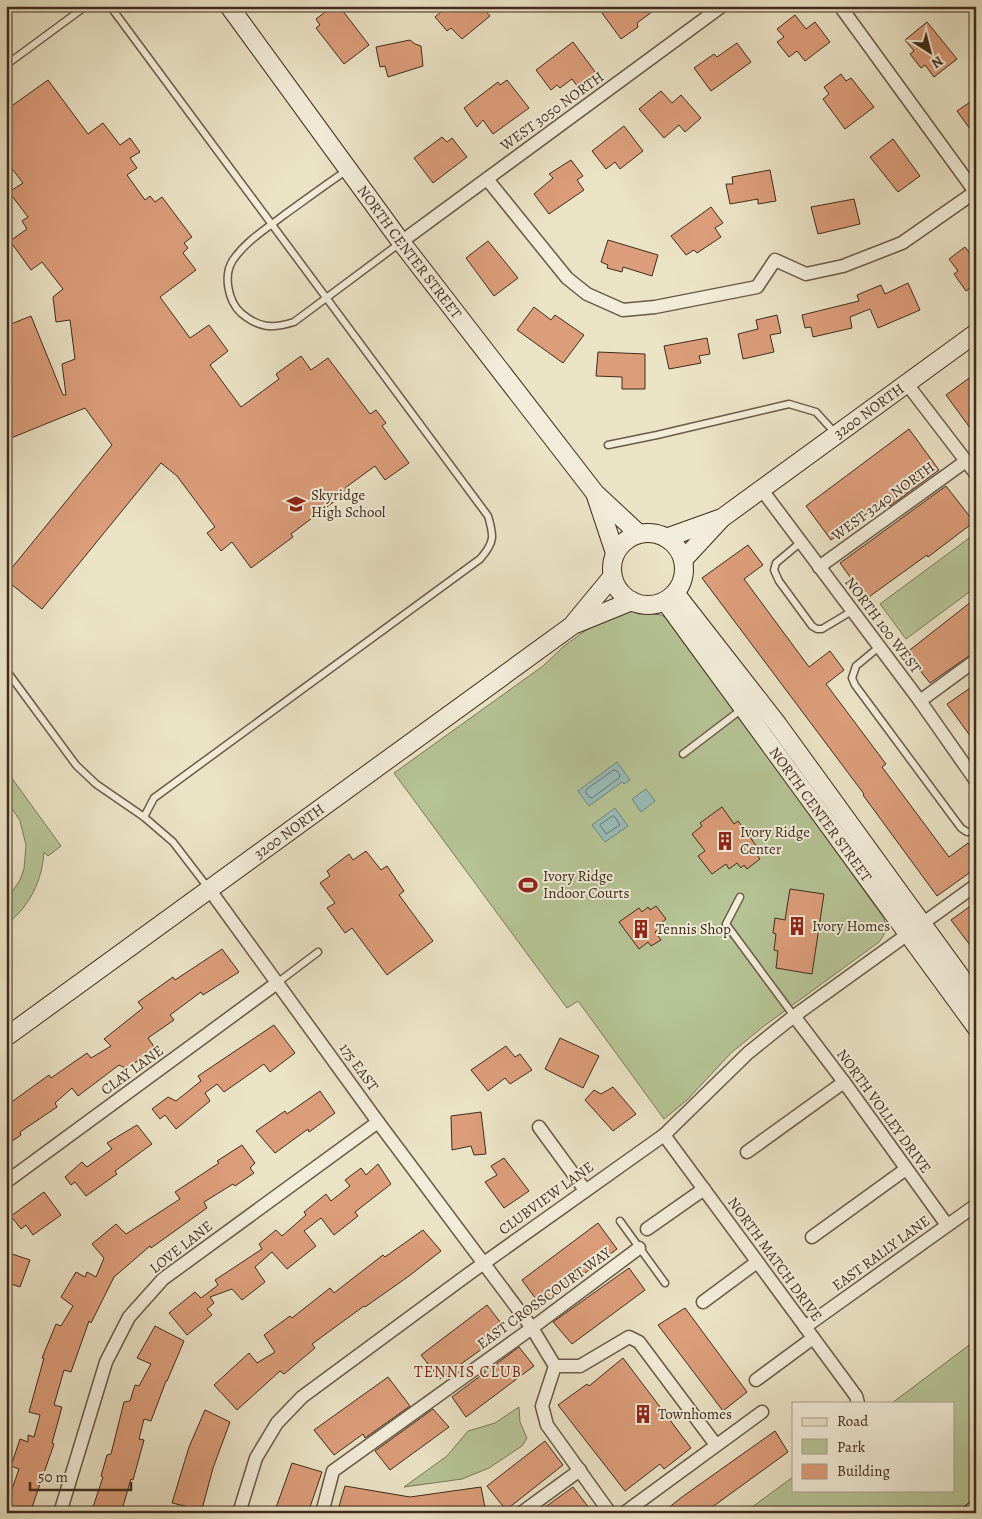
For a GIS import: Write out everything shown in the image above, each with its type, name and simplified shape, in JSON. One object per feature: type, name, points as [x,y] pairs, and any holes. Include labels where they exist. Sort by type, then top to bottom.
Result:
[{"type":"street","name":"NORTH CENTER STREET","points":[[229,6],[401,242],[595,493]]},
{"type":"street","name":"WEST 3050 NORTH","points":[[401,242],[722,6]]},
{"type":"street","points":[[486,179],[567,278],[587,294],[623,310],[655,308],[758,287],[775,260],[806,274],[843,266],[902,243],[975,193],[840,6]]},
{"type":"street","name":"3200 NORTH","points":[[722,518],[976,333]]},
{"type":"street","points":[[906,384],[976,474]]},
{"type":"street","name":"WEST 3240 NORTH","points":[[819,567],[966,460]]},
{"type":"street","name":"NORTH 100 WEST","points":[[762,490],[920,701],[976,781]]},
{"type":"street","points":[[595,493],[639,534]]},
{"type":"street","points":[[595,493],[615,553]]},
{"type":"street","points":[[666,538],[722,518]]},
{"type":"street","points":[[683,560],[722,518]]},
{"type":"street","points":[[652,533],[666,538],[677,545],[683,560],[684,572],[682,583],[670,597],[654,605],[641,605],[618,592],[612,577],[611,568],[615,553],[626,539],[639,534],[652,533]]},
{"type":"street","points":[[572,625],[612,577]]},
{"type":"street","name":"NORTH CENTER STREET","points":[[670,597],[743,708],[976,1027]]},
{"type":"street","name":"NORTH CENTER STREET","points":[[670,597],[778,726],[976,998]]},
{"type":"street","points":[[572,625],[632,601]]},
{"type":"street","name":"3200 NORTH","points":[[6,1037],[572,625]]},
{"type":"street","points":[[920,701],[976,660]]},
{"type":"street","name":"CLUBVIEW LANE","points":[[239,1513],[256,1458],[277,1423],[302,1397],[664,1134],[748,1053],[794,1016],[976,885]]},
{"type":"street","name":"175 EAST","points":[[209,889],[378,1122],[532,1328],[555,1366]]},
{"type":"street","name":"CLAY LANE","points":[[6,1182],[277,983]]},
{"type":"street","name":"NORTH VOLLEY DRIVE","points":[[794,1016],[947,1225]]},
{"type":"street","points":[[747,1152],[844,1082]]},
{"type":"street","name":"LOVE LANE","points":[[60,1513],[106,1362],[129,1317],[163,1279],[378,1122]]},
{"type":"street","points":[[539,1127],[585,1190]]},
{"type":"street","name":"NORTH MATCH DRIVE","points":[[664,1134],[856,1396],[858,1402]]},
{"type":"street","points":[[812,1237],[906,1169]]},
{"type":"street","points":[[647,1229],[704,1189]]},
{"type":"street","name":"EAST RALLY LANE","points":[[805,1327],[976,1204]]},
{"type":"street","name":"EAST CROSSCOURT WAY","points":[[322,1513],[333,1471],[532,1328],[639,1248]]},
{"type":"street","points":[[703,1302],[758,1262]]},
{"type":"street","points":[[610,1513],[547,1425],[542,1406],[555,1366],[580,1366],[628,1337],[639,1342],[716,1446]]},
{"type":"street","points":[[756,1380],[813,1338]]},
{"type":"street","points":[[624,1513],[762,1412]]},
{"type":"street","points":[[521,1513],[580,1470]]},
{"type":"lane","points":[[6,66],[86,6]]},
{"type":"lane","points":[[110,6],[488,516],[493,534],[490,547],[480,559],[154,798],[144,817]]},
{"type":"lane","points":[[348,169],[248,242],[231,262],[227,281],[231,297],[238,310],[250,320],[262,325],[279,327],[294,322],[401,242]]},
{"type":"lane","points":[[608,444],[657,435],[789,404],[816,412],[837,435]]},
{"type":"lane","points":[[801,542],[776,564],[774,570],[779,581],[812,626],[822,629],[852,611]]},
{"type":"lane","points":[[879,647],[856,666],[852,678],[855,685],[961,828],[967,832],[976,831]]},
{"type":"lane","points":[[6,670],[76,765],[96,784],[144,817],[173,842],[209,889]]},
{"type":"lane","points":[[683,754],[743,708]]},
{"type":"lane","points":[[740,897],[726,924],[794,1016]]},
{"type":"lane","points":[[277,983],[318,952]]},
{"type":"lane","points":[[620,1221],[665,1283]]},
{"type":"green space","points":[[976,533],[976,587],[906,639],[880,604]]},
{"type":"green space","points":[[626,610],[661,615],[670,620],[883,917],[886,927],[885,933],[879,942],[764,1026],[731,1053],[687,1100],[664,1119],[578,1001],[567,1008],[394,773],[543,666],[564,646],[604,617]]},
{"type":"green space","points":[[6,770],[61,846],[48,856],[44,852],[41,873],[33,892],[22,910],[6,925],[6,901],[20,880],[24,869],[26,845],[20,821],[6,799]]},
{"type":"green space","points":[[976,1340],[976,1500],[956,1513],[744,1513],[792,1478],[792,1492],[954,1492],[954,1402],[893,1402]]},
{"type":"green space","points":[[519,1407],[520,1422],[527,1438],[522,1446],[489,1468],[462,1479],[404,1487],[447,1456],[468,1431],[495,1423]]},
{"type":"water","points":[[617,762],[630,780],[624,784],[622,782],[589,806],[578,791]]},
{"type":"water","points":[[646,789],[655,801],[641,812],[632,799]]},
{"type":"water","points":[[615,808],[628,826],[605,842],[592,825]]},
{"type":"building","points":[[333,6],[339,6],[369,45],[344,64],[316,28],[320,25],[316,19]]},
{"type":"building","points":[[448,6],[481,6],[490,16],[462,39],[451,28],[447,31],[435,17]]},
{"type":"building","points":[[612,6],[660,6],[637,23],[638,27],[621,39],[602,13]]},
{"type":"building","points":[[795,15],[806,29],[815,22],[830,42],[805,61],[797,51],[789,57],[777,42],[784,37],[777,29]]},
{"type":"building","points":[[927,22],[957,59],[934,77],[925,65],[921,68],[910,54],[914,51],[905,40]]},
{"type":"building","points":[[410,40],[421,46],[423,66],[388,77],[385,66],[380,67],[376,47]]},
{"type":"building","points":[[573,42],[596,73],[578,87],[572,79],[560,88],[557,85],[551,90],[536,70]]},
{"type":"building","points":[[737,43],[751,62],[711,91],[694,68],[714,54],[717,57]]},
{"type":"building","points":[[841,74],[846,81],[851,78],[874,107],[845,129],[823,99],[829,94],[824,87]]},
{"type":"building","name":"Skyridge High School","points":[[48,80],[88,134],[103,123],[120,145],[130,138],[140,152],[130,158],[137,168],[127,175],[145,200],[150,196],[155,202],[162,197],[192,237],[184,243],[188,248],[183,253],[196,270],[160,297],[190,338],[209,325],[228,351],[210,365],[241,407],[279,379],[276,374],[301,356],[311,370],[328,358],[370,414],[376,410],[386,423],[382,426],[409,463],[385,480],[375,466],[345,488],[348,491],[291,534],[293,537],[251,568],[232,542],[221,551],[207,533],[215,527],[177,476],[161,463],[42,609],[6,580],[6,575],[112,445],[85,408],[6,440],[6,326],[31,316],[63,395],[66,395],[62,364],[75,359],[70,320],[56,322],[53,297],[63,289],[42,262],[31,270],[10,241],[27,229],[22,221],[28,217],[9,192],[23,183],[6,161],[6,110]]},
{"type":"building","points":[[507,80],[529,108],[493,134],[483,120],[477,127],[464,108],[498,82],[500,85]]},
{"type":"building","points":[[661,91],[672,103],[681,95],[701,118],[685,132],[679,125],[664,138],[639,109]]},
{"type":"building","points":[[976,98],[976,137],[957,111]]},
{"type":"building","points":[[624,126],[643,151],[620,169],[615,162],[606,169],[592,151]]},
{"type":"building","points":[[442,137],[447,142],[452,138],[467,157],[433,183],[414,158]]},
{"type":"building","points":[[893,139],[920,176],[898,192],[870,157]]},
{"type":"building","points":[[571,160],[583,176],[577,180],[584,190],[549,214],[534,194],[553,178],[549,174]]},
{"type":"building","points":[[770,170],[776,201],[758,204],[758,199],[730,204],[726,184],[733,184],[732,177]]},
{"type":"building","points":[[854,199],[860,224],[818,234],[811,207]]},
{"type":"building","points":[[711,207],[723,223],[715,228],[721,237],[697,253],[694,250],[686,255],[671,236]]},
{"type":"building","points":[[608,240],[658,255],[652,276],[623,267],[622,272],[607,268],[608,265],[601,262]]},
{"type":"building","points":[[488,241],[518,278],[494,296],[466,258]]},
{"type":"building","points":[[965,247],[976,261],[976,284],[966,291],[954,274],[958,271],[949,259]]},
{"type":"building","points":[[908,283],[920,310],[878,328],[870,309],[850,317],[852,328],[813,337],[811,327],[805,328],[802,315],[859,301],[857,295],[881,285],[885,294]]},
{"type":"building","points":[[534,307],[551,320],[555,315],[584,335],[563,363],[517,330]]},
{"type":"building","points":[[777,315],[781,333],[770,335],[774,352],[743,359],[738,334],[758,329],[756,320]]},
{"type":"building","points":[[707,338],[710,354],[699,356],[701,363],[669,369],[664,346]]},
{"type":"building","points":[[598,352],[645,354],[645,389],[622,389],[622,377],[596,376]]},
{"type":"building","points":[[976,373],[976,436],[946,395]]},
{"type":"building","points":[[909,429],[939,470],[890,506],[885,500],[831,540],[806,506]]},
{"type":"building","points":[[946,486],[974,522],[928,557],[927,555],[866,599],[840,563]]},
{"type":"building","points":[[748,545],[763,565],[744,579],[809,667],[830,651],[844,670],[826,684],[886,764],[882,767],[949,857],[968,843],[976,853],[976,868],[937,896],[864,794],[702,578]]},
{"type":"building","points":[[976,598],[976,651],[930,683],[906,653]]},
{"type":"building","points":[[976,684],[976,744],[947,704]]},
{"type":"building","name":"Ivory Ridge Center","points":[[722,807],[734,824],[738,821],[758,848],[754,851],[760,859],[747,869],[744,865],[741,868],[737,863],[729,869],[726,864],[712,874],[698,856],[705,851],[692,834],[702,826],[700,823]]},
{"type":"building","points":[[366,851],[381,870],[387,866],[404,891],[399,895],[433,941],[387,975],[352,928],[345,933],[327,908],[335,903],[320,883],[330,876],[327,871],[349,854],[353,860]]},
{"type":"building","name":"Ivory Homes","points":[[790,889],[824,894],[812,974],[776,968],[778,951],[774,950],[776,934],[773,933],[775,918],[785,920]]},
{"type":"building","points":[[976,902],[976,953],[951,920]]},
{"type":"building","name":"Tennis Shop","points":[[656,906],[666,919],[660,924],[662,927],[655,932],[661,940],[651,946],[648,942],[639,949],[619,922],[639,908],[642,912],[648,907],[650,910]]},
{"type":"building","points":[[222,949],[239,972],[203,995],[201,992],[170,1015],[174,1020],[148,1038],[155,1048],[127,1069],[119,1065],[78,1096],[72,1088],[55,1103],[57,1107],[20,1132],[21,1135],[6,1145],[6,1106],[49,1075],[51,1078],[87,1053],[91,1058],[111,1046],[104,1039],[143,1008],[138,1002],[173,977],[175,980]]},
{"type":"building","points":[[274,1025],[295,1053],[270,1072],[264,1064],[224,1092],[217,1084],[205,1093],[210,1101],[176,1129],[165,1115],[160,1119],[152,1109],[168,1097],[176,1101],[201,1081],[198,1076]]},
{"type":"building","points":[[560,1038],[599,1056],[583,1088],[545,1069]]},
{"type":"building","points":[[506,1046],[515,1057],[520,1054],[532,1070],[510,1084],[505,1078],[488,1091],[471,1070]]},
{"type":"building","points":[[613,1087],[636,1114],[613,1131],[585,1100],[594,1090],[601,1094]]},
{"type":"building","points":[[320,1091],[335,1113],[309,1132],[308,1129],[275,1153],[256,1131],[285,1111],[287,1114]]},
{"type":"building","points":[[481,1112],[486,1154],[474,1155],[471,1146],[452,1150],[451,1116]]},
{"type":"building","points":[[137,1125],[152,1144],[115,1171],[117,1174],[86,1196],[75,1182],[71,1185],[65,1177],[82,1162],[87,1167],[112,1149],[107,1143]]},
{"type":"building","points":[[242,1145],[255,1163],[250,1168],[254,1173],[235,1186],[233,1184],[204,1202],[207,1208],[151,1248],[150,1246],[114,1277],[91,1323],[89,1321],[71,1372],[64,1370],[54,1405],[62,1407],[52,1443],[54,1444],[30,1513],[6,1513],[6,1503],[19,1469],[11,1466],[20,1439],[28,1442],[28,1435],[34,1437],[40,1415],[29,1412],[44,1358],[42,1358],[56,1324],[61,1326],[73,1306],[61,1297],[76,1272],[85,1277],[87,1272],[96,1277],[104,1258],[92,1244],[116,1224],[126,1234],[180,1199],[175,1192],[219,1163],[217,1161]]},
{"type":"building","points":[[504,1158],[529,1191],[504,1208],[485,1182],[497,1175],[491,1166]]},
{"type":"building","points":[[378,1164],[391,1184],[355,1212],[358,1216],[334,1235],[321,1218],[304,1231],[316,1246],[287,1269],[272,1252],[255,1267],[265,1282],[242,1300],[232,1289],[210,1297],[214,1303],[207,1309],[212,1315],[187,1335],[169,1313],[195,1292],[201,1298],[218,1285],[215,1280],[262,1249],[259,1244],[276,1230],[282,1236],[306,1215],[304,1212],[326,1194],[331,1201],[350,1186],[345,1180],[361,1168],[366,1175]]},
{"type":"building","points":[[44,1192],[61,1215],[33,1235],[26,1225],[21,1229],[11,1216]]},
{"type":"building","points":[[598,1223],[617,1249],[541,1306],[522,1280]]},
{"type":"building","points":[[423,1230],[441,1251],[409,1276],[312,1344],[315,1348],[284,1374],[280,1371],[237,1410],[214,1385],[249,1353],[257,1363],[275,1352],[264,1335],[290,1316],[292,1318],[330,1288],[334,1293],[383,1255],[385,1257]]},
{"type":"building","points":[[6,1252],[30,1260],[20,1287],[6,1282]]},
{"type":"building","points":[[629,1268],[645,1290],[572,1344],[553,1322]]},
{"type":"building","points":[[487,1305],[507,1331],[440,1379],[421,1355]]},
{"type":"building","name":"Townhomes","points":[[685,1308],[747,1392],[723,1411],[658,1325]]},
{"type":"building","points":[[155,1326],[184,1341],[151,1421],[144,1419],[139,1439],[144,1440],[133,1480],[131,1479],[121,1513],[91,1513],[103,1477],[101,1476],[107,1455],[111,1454],[124,1402],[130,1401],[135,1385],[139,1386],[151,1364],[137,1358]]},
{"type":"building","points":[[519,1347],[534,1366],[466,1417],[452,1397]]},
{"type":"building","points":[[623,1358],[691,1448],[664,1469],[660,1464],[625,1491],[558,1405],[587,1384],[589,1386]]},
{"type":"building","points":[[388,1377],[410,1406],[365,1438],[363,1434],[334,1455],[314,1430]]},
{"type":"building","points":[[433,1409],[449,1427],[390,1470],[375,1451]]},
{"type":"building","points":[[205,1410],[230,1422],[213,1468],[201,1513],[183,1513],[185,1506],[172,1503],[189,1447]]},
{"type":"building","points":[[775,1431],[788,1452],[704,1513],[662,1513],[682,1497]]},
{"type":"building","points":[[545,1441],[563,1465],[506,1510],[487,1486]]},
{"type":"building","points":[[292,1463],[322,1472],[308,1513],[274,1513]]},
{"type":"building","points":[[345,1486],[410,1497],[481,1487],[486,1513],[337,1513]]},
{"type":"building","points":[[573,1487],[593,1513],[537,1513]]},
{"type":"place","name":"Skyridge High School","points":[[296,504]]},
{"type":"place","name":"Ivory Ridge Center","points":[[725,841]]},
{"type":"place","name":"Ivory Ridge Indoor Courts","points":[[528,885]]},
{"type":"place","name":"Ivory Homes","points":[[797,926]]},
{"type":"place","name":"Tennis Shop","points":[[641,929]]},
{"type":"place","name":"Townhomes","points":[[643,1414]]},
{"type":"district","name":"TENNIS CLUB","points":[[468,1371]]}]
